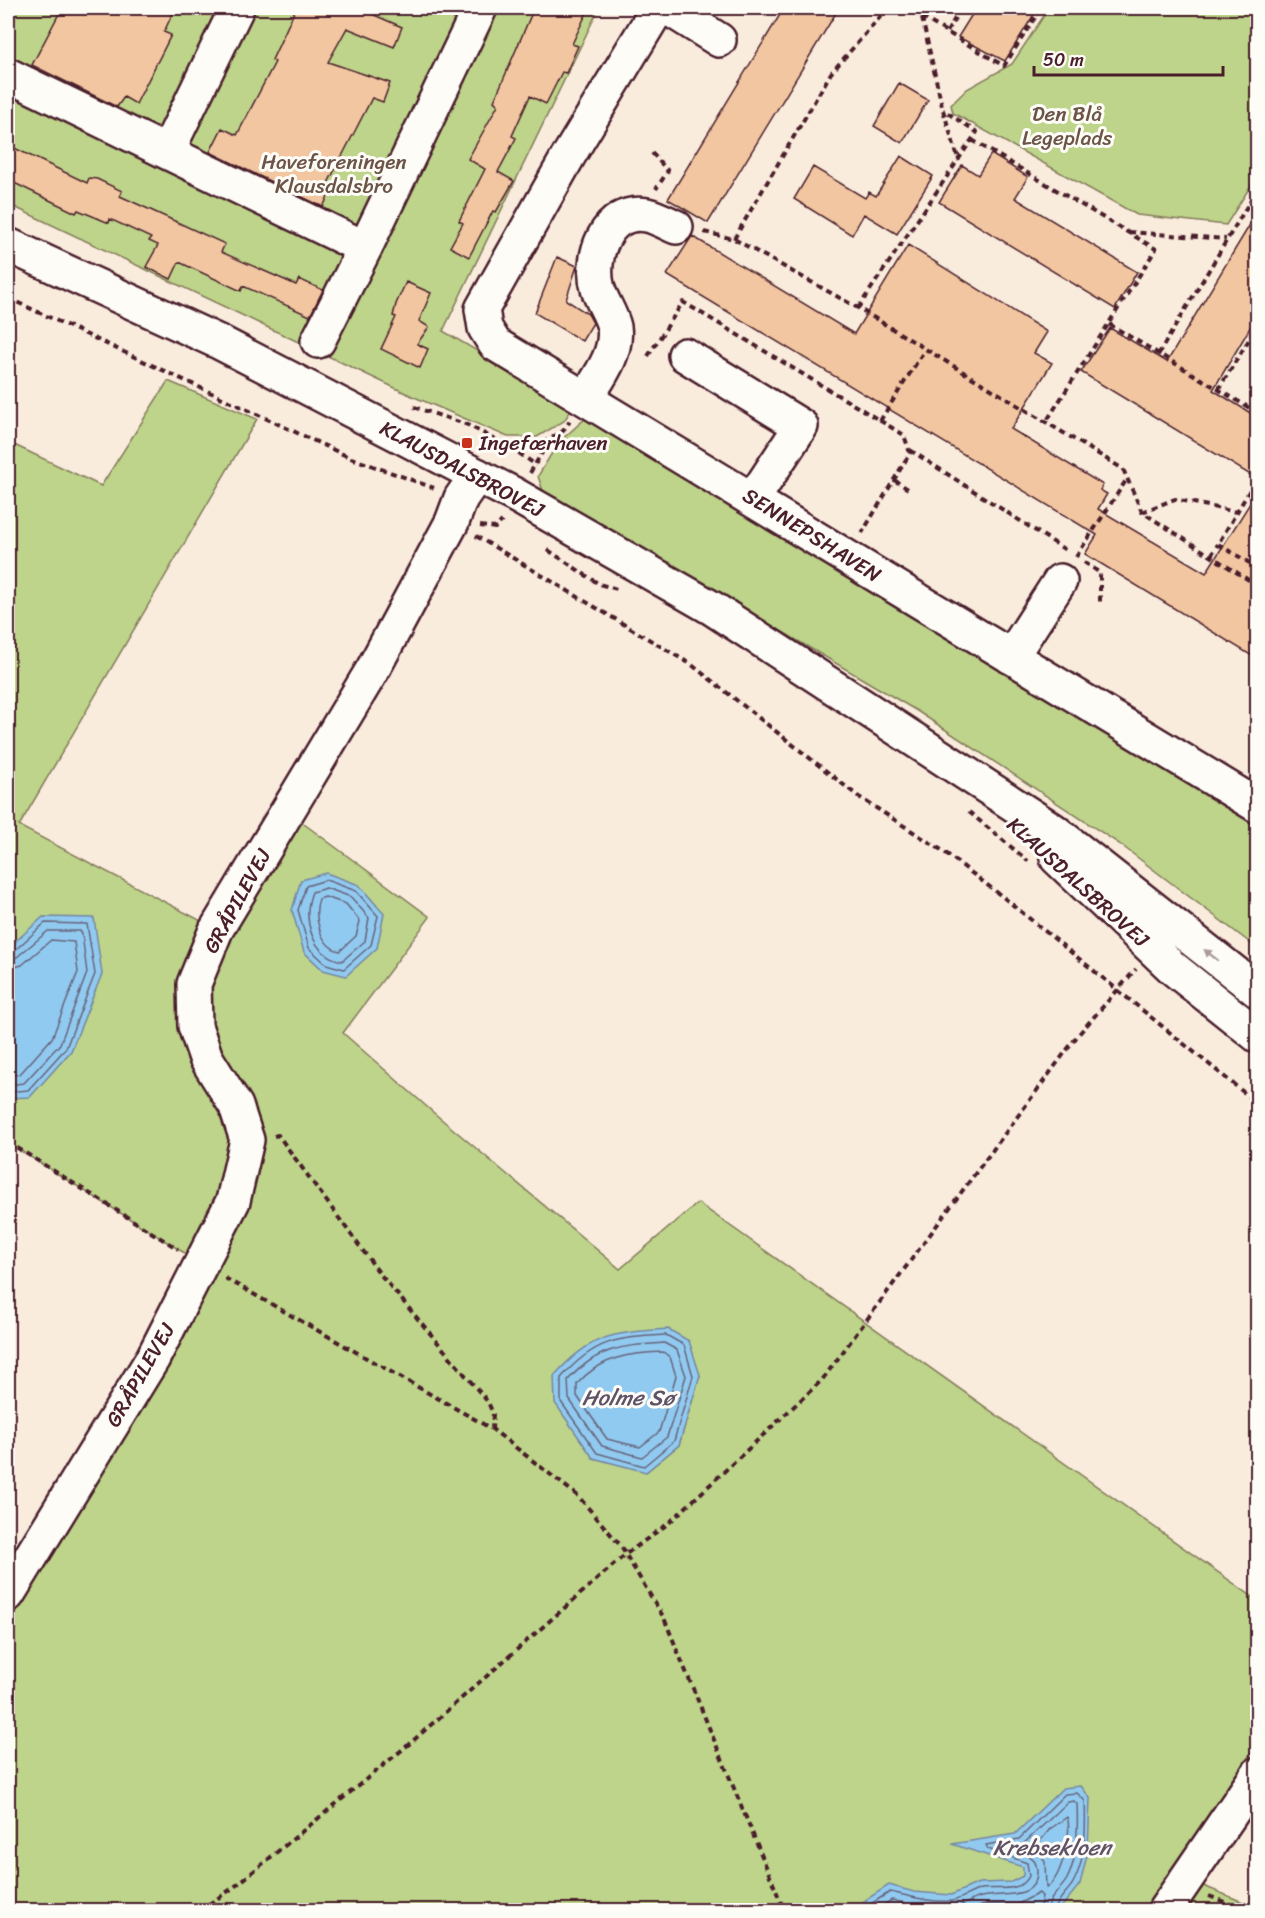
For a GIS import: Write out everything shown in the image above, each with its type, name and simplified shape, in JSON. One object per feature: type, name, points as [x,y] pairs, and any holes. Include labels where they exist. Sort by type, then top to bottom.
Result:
[{"type":"street","points":[[167,152],[237,8]]},
{"type":"street","points":[[318,341],[480,8]]},
{"type":"street","points":[[658,8],[569,155],[482,309],[485,328],[495,344],[518,361],[586,398],[611,357],[614,328],[598,288],[594,258],[607,231],[625,217],[646,214],[676,227]]},
{"type":"street","points":[[668,8],[719,40]]},
{"type":"street","points":[[8,75],[365,248]]},
{"type":"street","name":"KLAUSDALSBROVEJ","points":[[8,245],[221,343],[463,498],[712,608],[1053,830],[1257,991]]},
{"type":"street","points":[[685,355],[801,426],[753,499]]},
{"type":"street","name":"SENNEPSHAVEN","points":[[586,398],[1257,806]]},
{"type":"street","name":"GRÅPILEVEJ","points":[[8,1594],[153,1358],[233,1201],[247,1140],[236,1106],[206,1058],[195,1026],[194,984],[216,930],[373,669],[463,498]]},
{"type":"street","points":[[1011,657],[1068,569]]},
{"type":"street","name":"KLAUSDALSBROVEJ","points":[[897,729],[1062,862],[1174,969],[1257,1036]]},
{"type":"street","points":[[1174,1898],[1257,1774]]},
{"type":"path","points":[[734,238],[831,73],[888,8]]},
{"type":"path","points":[[906,8],[1004,66],[1041,8]]},
{"type":"path","points":[[913,12],[922,8]]},
{"type":"path","points":[[947,32],[961,8]]},
{"type":"path","points":[[921,17],[943,110],[959,161]]},
{"type":"path","points":[[858,308],[977,132],[943,110]]},
{"type":"path","points":[[972,140],[1156,249],[1046,422]]},
{"type":"path","points":[[652,153],[668,171],[664,176]]},
{"type":"path","points":[[1158,355],[1257,188]]},
{"type":"path","points":[[676,227],[734,238],[858,308],[924,351],[1123,469],[1142,512],[1257,586]]},
{"type":"path","points":[[1128,232],[1226,239]]},
{"type":"path","points":[[8,298],[351,458],[463,498],[512,526]]},
{"type":"path","points":[[1109,324],[1257,413]]},
{"type":"path","points":[[1218,390],[1257,325]]},
{"type":"path","points":[[611,351],[640,355],[685,355]]},
{"type":"path","points":[[880,421],[924,351]]},
{"type":"path","points":[[509,447],[536,465]]},
{"type":"path","points":[[909,449],[1068,569],[1100,573],[1100,605]]},
{"type":"path","points":[[1068,569],[1127,478]]},
{"type":"path","points":[[894,480],[908,489]]},
{"type":"path","points":[[1211,556],[1257,481]]},
{"type":"path","points":[[1251,488],[1257,492]]},
{"type":"path","points":[[463,498],[576,598],[692,664],[859,797],[943,851],[995,891],[1257,1104]]},
{"type":"path","points":[[1142,512],[1175,499],[1236,512]]},
{"type":"path","points":[[1218,544],[1257,568]]},
{"type":"path","points":[[541,546],[599,584],[622,590]]},
{"type":"path","points":[[961,806],[1032,864]]},
{"type":"path","points":[[200,1911],[232,1888],[408,1745],[626,1554],[694,1501],[822,1380],[1078,1035],[1142,962]]},
{"type":"path","points":[[247,1140],[278,1135],[380,1274],[488,1402],[493,1414],[492,1429]]},
{"type":"path","points":[[8,1142],[201,1264],[492,1429],[578,1496],[626,1554],[664,1618],[784,1911]]},
{"type":"path","points":[[1174,1898],[1245,1911]]},
{"type":"green space","name":"Haveforeningen Klausdalsbro","points":[[8,8],[599,8],[443,331],[573,407],[564,421],[537,437],[508,437],[412,396],[8,204]]},
{"type":"green space","name":"Den Blå Legeplads","points":[[1049,8],[1257,8],[1257,176],[1226,225],[1137,215],[953,113],[951,105],[967,89],[1012,64]]},
{"type":"green space","points":[[168,381],[257,419],[19,826],[213,927],[184,985],[237,1142],[199,1262],[8,1143],[8,442],[101,486]]},
{"type":"green space","points":[[588,416],[1257,825],[1257,948],[1121,845],[917,711],[543,491],[538,476],[558,443]]},
{"type":"green space","points":[[300,821],[430,917],[343,1033],[434,1113],[620,1269],[698,1203],[1257,1600],[1257,1744],[1144,1910],[8,1910],[8,1609],[251,1173],[217,1059],[204,985],[225,924]],"holes":[[[700,1375],[679,1445],[646,1472]]]},
{"type":"green space","points":[[1201,1885],[1258,1908],[1257,1910],[1181,1910]]},
{"type":"water","points":[[326,873],[359,885],[384,914],[377,948],[346,976],[323,970],[304,952],[292,910],[301,880]]},
{"type":"water","points":[[43,917],[94,918],[102,974],[71,1051],[30,1097],[8,1098],[8,948]]},
{"type":"water","name":"Holme Sø","points":[[668,1329],[689,1341],[700,1375],[679,1445],[646,1472],[593,1458],[555,1403],[554,1376],[580,1351],[592,1343],[618,1334]]},
{"type":"water","name":"Krebsekloen","points":[[1081,1786],[1090,1798],[1088,1851],[1080,1884],[1059,1910],[858,1910],[864,1901],[889,1885],[914,1892],[951,1895],[979,1883],[1011,1882],[1023,1876],[1023,1867],[952,1844],[1015,1834],[1063,1788]]},
{"type":"building","points":[[62,8],[175,8],[164,32],[171,35],[136,104],[124,97],[117,107],[32,65]]},
{"type":"building","points":[[296,8],[358,8],[402,27],[394,47],[347,28],[328,62],[390,83],[383,102],[372,98],[326,187],[331,190],[323,207],[210,152],[222,128],[237,135],[275,62],[272,60]]},
{"type":"building","points":[[534,8],[589,8],[572,44],[578,46],[566,73],[562,72],[546,104],[530,96],[512,136],[516,138],[498,172],[514,181],[496,212],[493,211],[469,257],[450,247],[463,223],[459,221],[485,169],[468,159],[498,105],[494,101]]},
{"type":"building","points":[[784,8],[839,8],[708,223],[668,199]]},
{"type":"building","points":[[976,8],[1038,8],[1005,61],[958,37]]},
{"type":"building","points":[[899,83],[928,100],[902,143],[874,126]]},
{"type":"building","points":[[8,145],[87,183],[89,178],[97,179],[122,191],[120,196],[225,244],[221,252],[296,285],[299,279],[323,290],[310,316],[243,286],[241,291],[179,262],[171,279],[146,267],[158,245],[149,241],[151,238],[110,219],[109,223],[78,210],[76,213],[8,180]]},
{"type":"building","points":[[991,154],[1028,177],[1015,198],[1137,272],[1115,309],[939,202],[962,165],[978,175]]},
{"type":"building","points":[[901,156],[933,176],[897,234],[864,214],[852,235],[794,199],[813,167],[865,198],[869,192],[876,196]]},
{"type":"building","points":[[1257,213],[1257,316],[1213,390],[1257,417],[1257,479],[1081,372],[1110,328],[1167,362]]},
{"type":"building","points":[[692,236],[854,334],[908,245],[1047,332],[1034,353],[1052,363],[1011,429],[1103,485],[1100,490],[1107,494],[1098,509],[1206,573],[1257,492],[1257,659],[1085,554],[1097,535],[667,275]]},
{"type":"building","points":[[557,257],[577,266],[566,300],[588,314],[593,323],[582,341],[535,313]]},
{"type":"building","points":[[406,282],[431,293],[419,321],[429,327],[417,344],[428,349],[420,368],[381,349],[396,317],[393,316],[396,304]]},
{"type":"place","name":"Ingefærhaven","points":[[467,443]]}]
